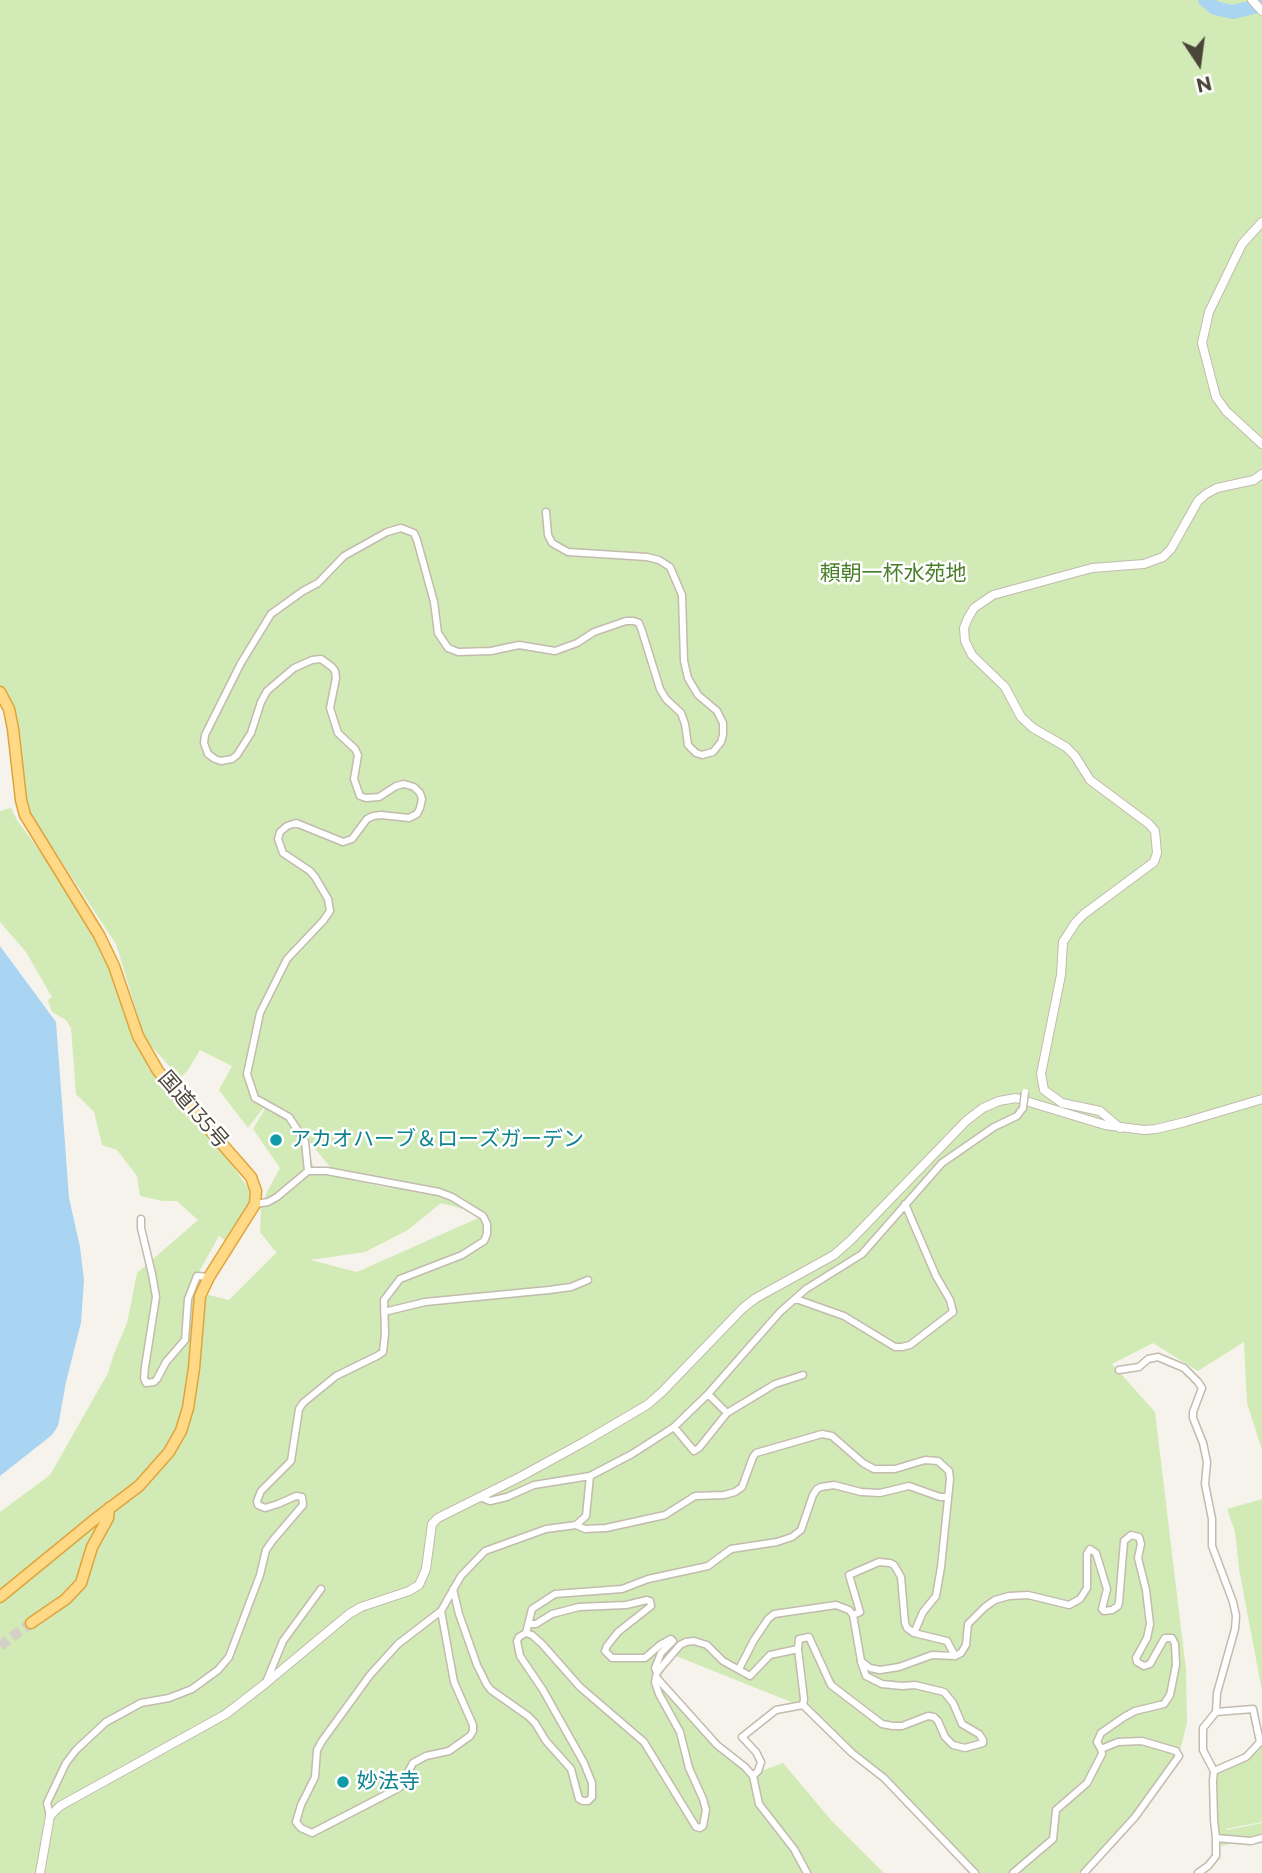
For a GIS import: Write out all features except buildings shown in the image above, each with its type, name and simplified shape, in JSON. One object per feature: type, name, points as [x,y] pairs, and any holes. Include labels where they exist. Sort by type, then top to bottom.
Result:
[{"type":"highway","name":"国道135号","points":[[0,692],[9,709],[25,815],[99,935],[114,966],[138,1036],[158,1071],[251,1177],[256,1191],[255,1204]]},
{"type":"highway","points":[[0,1597],[139,1486],[169,1452],[181,1431],[188,1408],[200,1296],[255,1204]]},
{"type":"highway","points":[[32,1623],[66,1599],[81,1583],[93,1547],[108,1518],[109,1508]]},
{"type":"street","points":[[1252,0],[1262,11]]},
{"type":"street","points":[[1262,222],[1242,244],[1209,312],[1202,343],[1216,397],[1226,411],[1262,444]]},
{"type":"street","points":[[1121,1128],[1100,1111],[1062,1102],[1044,1090],[1041,1074],[1061,975],[1063,942],[1084,914],[1154,862],[1157,853],[1155,831],[1090,780],[1066,747],[1032,728],[1021,717],[1005,687],[972,655],[965,641],[964,628],[974,608],[993,595],[1092,568],[1144,564],[1163,557],[1171,549],[1198,501],[1206,494],[1217,488],[1254,480],[1262,474]]},
{"type":"street","points":[[308,1171],[305,1142],[289,1116],[255,1098],[247,1074],[260,1013],[287,959],[330,911],[328,899],[316,877],[283,853],[278,839],[280,832],[296,823],[343,842],[352,839],[367,819],[373,816],[409,818],[417,814],[422,799],[414,787],[404,784],[379,797],[366,799],[360,796],[354,779],[358,755],[355,748],[338,733],[330,708],[337,678],[332,667],[321,659],[295,668],[267,691],[251,733],[232,759],[221,761],[208,754],[204,743],[205,735],[241,663],[271,614],[318,583],[344,556],[387,532],[401,528],[414,533],[417,540],[434,602],[438,633],[448,648],[458,652],[491,651],[519,645],[555,651],[578,643],[594,632],[626,621],[634,621],[639,623],[660,689],[681,713],[688,745],[702,755],[713,752],[721,742],[723,723],[717,710],[698,695],[688,678],[684,660],[682,595],[670,567],[659,559],[647,557],[568,552],[552,543],[548,536],[546,512]]},
{"type":"street","points":[[478,1497],[490,1501],[534,1485],[590,1476],[632,1454],[674,1427],[708,1394],[780,1312],[806,1289],[862,1254],[942,1163],[995,1127],[1017,1116],[1023,1108],[1025,1092]]},
{"type":"street","points":[[50,1816],[72,1798],[226,1714],[349,1614],[419,1585],[426,1569],[432,1524],[438,1518],[520,1477],[647,1405],[743,1308],[834,1255],[851,1240],[966,1121],[983,1108],[1016,1098],[1104,1125],[1156,1129],[1262,1099]]},
{"type":"street","points":[[40,1873],[50,1816],[47,1803],[66,1763],[76,1750],[106,1722],[141,1703],[169,1698],[192,1689],[218,1670],[229,1657],[260,1575],[266,1550],[303,1505],[302,1497],[296,1496],[265,1508],[258,1505],[257,1501],[258,1496],[290,1461],[297,1417],[303,1403],[336,1376],[383,1352],[384,1300],[400,1279],[463,1255],[484,1241],[486,1234],[487,1224],[483,1216],[452,1197],[439,1192],[327,1171],[308,1171],[277,1197],[255,1204]]},
{"type":"street","points":[[796,1298],[844,1316],[895,1347],[910,1345],[953,1312],[950,1300],[936,1276],[905,1204]]},
{"type":"street","points":[[141,1219],[156,1297],[145,1367],[146,1382],[154,1382],[157,1379],[166,1362],[185,1340],[188,1299],[197,1276],[209,1277]]},
{"type":"street","points":[[384,1312],[425,1302],[571,1287],[588,1280]]},
{"type":"street","points":[[1119,1370],[1139,1367],[1148,1359],[1158,1357],[1184,1368],[1202,1388],[1193,1418],[1207,1462],[1205,1484],[1212,1519],[1212,1546],[1236,1616],[1235,1629],[1217,1693],[1216,1712],[1203,1728],[1203,1750],[1214,1771],[1216,1856],[1198,1873]]},
{"type":"street","points":[[674,1427],[694,1451],[727,1413],[775,1384],[803,1375]]},
{"type":"street","points":[[708,1394],[727,1413]]},
{"type":"street","points":[[576,1525],[585,1530],[606,1528],[665,1515],[695,1496],[731,1494],[743,1487],[753,1457],[757,1453],[822,1434],[832,1436],[874,1469],[895,1469],[925,1460],[938,1461],[949,1471],[941,1567],[936,1597],[923,1612],[914,1633]]},
{"type":"street","points":[[441,1611],[454,1682],[473,1725],[470,1736],[449,1751],[426,1756],[413,1763],[400,1787],[395,1790],[312,1833],[301,1828],[296,1822],[315,1777],[317,1751],[370,1675],[398,1644],[441,1611],[461,1576],[485,1551],[546,1529],[576,1525],[586,1516],[590,1476]]},
{"type":"street","points":[[453,1589],[477,1665],[487,1685],[535,1723],[571,1769],[579,1799],[588,1801],[593,1792],[589,1773],[543,1690],[520,1656],[517,1641],[526,1633],[532,1609],[555,1594],[622,1589],[648,1579],[708,1566],[731,1549],[792,1537],[801,1530],[813,1495],[821,1487],[834,1485],[861,1492],[880,1493],[909,1486],[940,1497],[948,1497]]},
{"type":"street","points":[[861,1661],[870,1668],[880,1670],[899,1667],[932,1654],[955,1656],[961,1653],[966,1645],[968,1624],[995,1600],[1009,1596],[1028,1595],[1069,1605],[1080,1599],[1087,1588],[1087,1554],[1090,1549],[1096,1553],[1107,1589],[1102,1609],[1108,1611],[1115,1608],[1119,1602],[1125,1541],[1130,1535],[1139,1537],[1141,1544],[1138,1558],[1146,1590],[1150,1624],[1147,1638],[1136,1658],[1137,1662],[1144,1666],[1150,1664],[1163,1641],[1172,1638],[1176,1665],[1170,1695],[1164,1704],[1135,1711],[1101,1733],[1097,1742],[1102,1754],[1087,1783],[1056,1810],[1053,1839],[1013,1873]]},
{"type":"street","points":[[853,1615],[860,1612],[849,1576],[879,1562],[890,1563],[901,1577],[905,1623],[909,1630],[947,1640],[955,1656]]},
{"type":"street","points":[[266,1683],[283,1641],[321,1588]]},
{"type":"street","points":[[529,1624],[536,1624],[552,1614],[579,1607],[650,1601],[650,1606],[618,1632],[605,1651],[612,1658],[645,1658],[660,1645],[671,1639],[673,1641],[661,1653],[655,1668],[657,1675],[716,1745],[745,1766],[753,1776],[759,1804],[794,1849],[807,1873]]},
{"type":"street","points":[[739,1669],[754,1640],[768,1619],[776,1613],[836,1605],[849,1610],[853,1615],[866,1676],[882,1684],[915,1685],[944,1692],[953,1703],[962,1724],[979,1734],[983,1743],[965,1748],[953,1745],[944,1737],[934,1717],[928,1716],[902,1726],[882,1724],[831,1685],[809,1637],[799,1639],[798,1649],[803,1705]]},
{"type":"street","points":[[526,1633],[542,1644],[580,1687],[644,1742],[696,1827],[700,1828],[705,1820],[703,1799],[690,1769],[680,1732],[654,1682],[657,1675],[680,1645],[694,1641],[707,1645],[723,1661],[750,1676],[754,1675],[770,1655],[798,1649]]},
{"type":"street","points":[[753,1776],[761,1762],[742,1737],[776,1710],[803,1705]]},
{"type":"street","points":[[803,1705],[852,1753],[884,1778],[975,1873]]},
{"type":"street","points":[[1214,1771],[1246,1757],[1261,1741],[1253,1709],[1216,1712]]},
{"type":"street","points":[[1084,1873],[1135,1818],[1179,1756],[1176,1751],[1142,1741],[1118,1742],[1101,1749]]},
{"type":"street","points":[[1216,1838],[1251,1841],[1262,1838]]},
{"type":"green space","name":"頼朝一杯水苑地","points":[[0,0],[1262,0],[1262,1450],[1247,1403],[1244,1342],[1198,1371],[1153,1343],[1112,1364],[1155,1412],[1186,1670],[1187,1723],[1178,1758],[1151,1796],[1083,1873],[968,1873],[930,1826],[811,1710],[676,1656],[669,1661],[659,1681],[750,1775],[783,1763],[831,1820],[884,1873],[0,1873],[0,1512],[50,1475],[108,1373],[127,1323],[137,1273],[198,1220],[177,1201],[140,1196],[137,1176],[117,1150],[102,1145],[94,1112],[76,1094],[71,1028],[66,1020],[52,1012],[48,1000],[52,997],[26,952],[0,922],[0,811],[11,808],[89,918],[158,1071],[231,1163],[261,1207],[280,1168],[253,1129],[266,1107],[248,1128],[219,1090],[232,1066],[200,1050],[180,1078],[145,1039],[116,944],[21,800],[11,709],[0,691]],"holes":[[[289,1117],[335,1173],[400,1191],[316,1171]],[[441,1203],[485,1215],[357,1272],[310,1260],[365,1252],[408,1230]],[[261,1208],[260,1232],[277,1252],[229,1300],[189,1290],[219,1236],[226,1241]]]},
{"type":"green space","points":[[1262,1499],[1262,1691],[1239,1569],[1235,1532],[1227,1509]]},
{"type":"green space","points":[[1262,1743],[1262,1822],[1226,1829],[1262,1823],[1262,1836],[1221,1846],[1211,1813],[1214,1771]]},
{"type":"water","points":[[0,946],[56,1022],[69,1198],[84,1280],[81,1323],[58,1426],[52,1435],[0,1476]]},
{"type":"waterway","points":[[1205,0],[1215,8],[1233,12],[1262,5]]},
{"type":"tunnel","points":[[0,1646],[31,1623]]},
{"type":"place","name":"アカオハーブ＆ローズガーデン","points":[[276,1140]]},
{"type":"place","name":"妙法寺","points":[[343,1782]]}]
